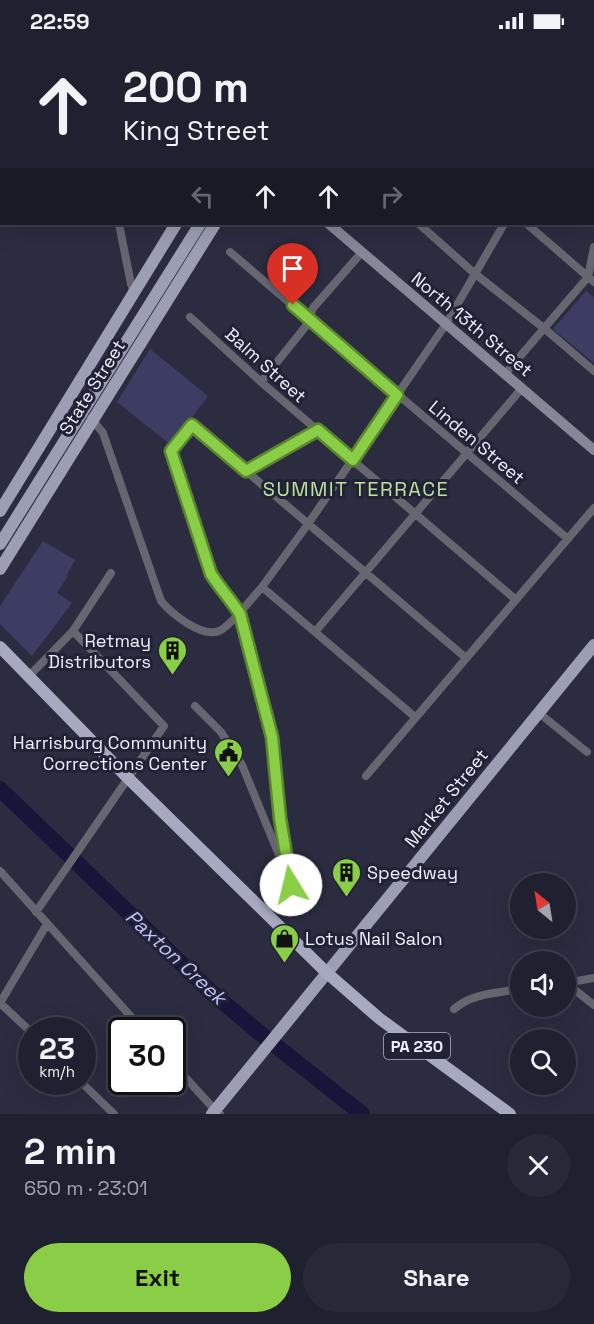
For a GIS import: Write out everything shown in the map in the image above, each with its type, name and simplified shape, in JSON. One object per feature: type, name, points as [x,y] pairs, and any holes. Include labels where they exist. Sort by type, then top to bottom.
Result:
[{"type":"highway","name":"PA 230","points":[[0,647],[128,778],[327,973],[380,1019],[510,1114]]},
{"type":"main road","name":"State Street","points":[[0,511],[175,225]]},
{"type":"main road","name":"State Street","points":[[0,544],[199,225]]},
{"type":"main road","name":"State Street","points":[[0,569],[214,225]]},
{"type":"main road","name":"North 13th Street","points":[[330,225],[594,450]]},
{"type":"main road","name":"Market Street","points":[[216,1113],[275,1036],[594,645]]},
{"type":"street","points":[[119,225],[134,292]]},
{"type":"street","points":[[420,225],[474,273],[594,371]]},
{"type":"street","points":[[83,411],[103,433],[161,601],[169,611],[194,627],[208,632],[219,632],[239,614],[262,587],[353,460],[446,324],[503,225]]},
{"type":"street","points":[[528,225],[591,280]]},
{"type":"street","points":[[505,374],[591,280],[594,247]]},
{"type":"street","name":"Linden Street","points":[[230,252],[568,539]]},
{"type":"street","points":[[261,382],[306,326],[313,308],[362,252]]},
{"type":"street","name":"Balm Street","points":[[190,316],[261,382],[515,599]]},
{"type":"street","points":[[315,632],[522,388]]},
{"type":"street","points":[[291,885],[280,818],[272,737],[239,614],[211,574],[171,451],[192,425],[466,658]]},
{"type":"street","points":[[246,471],[318,430]]},
{"type":"street","points":[[366,776],[594,508]]},
{"type":"street","points":[[29,676],[73,631],[111,573]]},
{"type":"street","points":[[262,587],[415,717]]},
{"type":"street","points":[[36,912],[164,726],[73,631]]},
{"type":"street","points":[[195,706],[221,732],[242,765],[291,885]]},
{"type":"street","points":[[539,713],[587,752]]},
{"type":"street","points":[[0,872],[131,1017]]},
{"type":"street","points":[[262,911],[291,885]]},
{"type":"street","points":[[18,1020],[0,1003],[47,924]]},
{"type":"street","points":[[576,981],[594,978]]},
{"type":"street","points":[[454,1009],[467,999],[476,996],[510,991]]},
{"type":"street","points":[[576,991],[594,1005]]},
{"type":"street","points":[[186,1079],[216,1113]]},
{"type":"street","points":[[94,1095],[114,1114]]},
{"type":"shaded area","points":[[586,291],[594,297],[594,363],[553,329]]},
{"type":"shaded area","points":[[150,349],[208,396],[171,445],[117,402]]},
{"type":"shaded area","points":[[43,541],[75,560],[57,593],[72,603],[32,656],[0,624],[0,606]]},
{"type":"waterway","name":"Paxton Creek","points":[[0,789],[211,992],[362,1114]]},
{"type":"place","name":"Retmay Distributors","points":[[172,676]]},
{"type":"place","name":"Harrisburg Community Corrections Center","points":[[228,778]]},
{"type":"place","name":"Speedway","points":[[346,898]]},
{"type":"place","name":"Lotus Nail Salon","points":[[284,964]]},
{"type":"district","name":"SUMMIT TERRACE","points":[[356,489]]},
{"type":"route","points":[[291,885],[280,818],[272,737],[240,614],[211,574],[171,451],[192,425],[246,471],[318,430],[353,460],[397,395],[293,305]]}]
